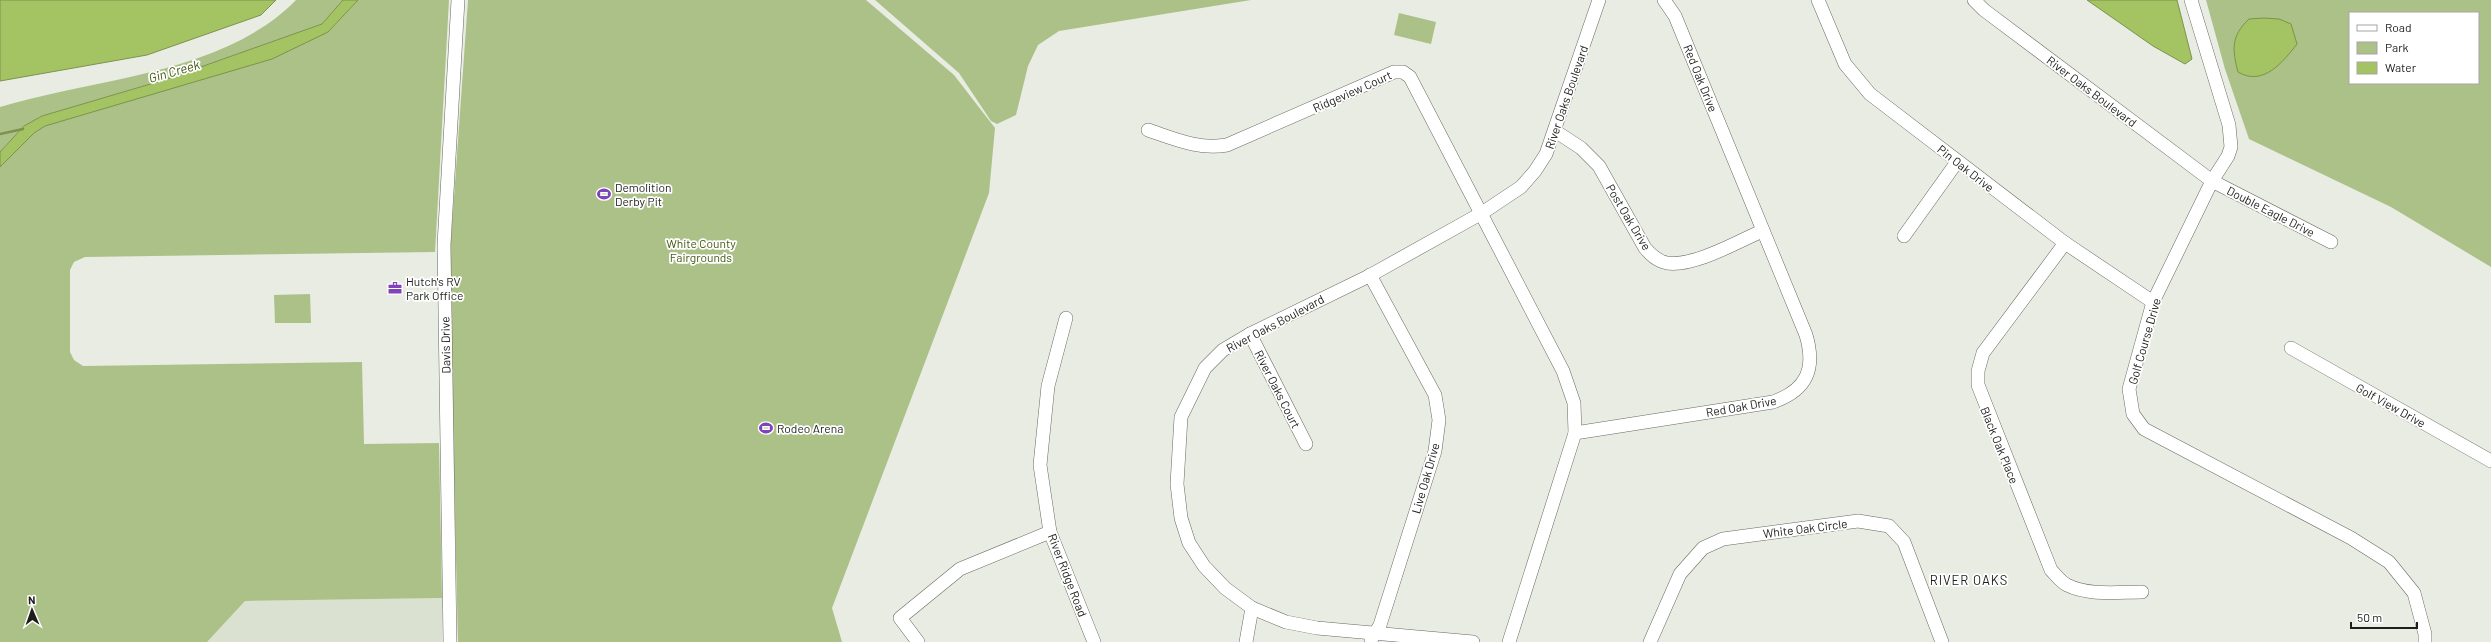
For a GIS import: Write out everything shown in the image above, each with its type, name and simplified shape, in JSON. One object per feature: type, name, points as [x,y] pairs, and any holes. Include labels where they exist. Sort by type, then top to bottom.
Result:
[{"type":"street","name":"Davis Drive","points":[[450,642],[444,245],[458,0]]},
{"type":"street","name":"River Oaks Boulevard","points":[[1473,642],[1372,638],[1286,622],[1252,608],[1220,582],[1204,566],[1189,543],[1181,518],[1177,484],[1180,417],[1204,368],[1223,350],[1250,334],[1370,275],[1482,213],[1521,187],[1535,171],[1546,154],[1599,0]]},
{"type":"street","name":"Red Oak Drive","points":[[1575,433],[1772,402],[1789,395],[1802,384],[1808,376],[1810,364],[1809,344],[1675,16],[1664,0]]},
{"type":"street","name":"Pin Oak Drive","points":[[1818,0],[1845,64],[1870,94],[1957,162],[2065,243],[2153,302]]},
{"type":"street","name":"River Oaks Boulevard","points":[[1974,0],[1990,15],[2212,181]]},
{"type":"street","name":"Golf Course Drive","points":[[2191,0],[2231,139],[2228,156],[2212,181],[2153,302],[2129,389],[2133,414],[2144,428],[2350,538],[2389,562],[2414,593],[2425,634],[2425,642]]},
{"type":"street","name":"Ridgeview Court","points":[[1148,130],[1197,146],[1213,148],[1227,145],[1394,72],[1403,72],[1410,77],[1482,213]]},
{"type":"street","name":"Post Oak Drive","points":[[1555,131],[1581,148],[1599,166],[1645,248],[1654,258],[1666,263],[1681,263],[1762,231]]},
{"type":"street","points":[[1904,236],[1957,162]]},
{"type":"street","name":"Double Eagle Drive","points":[[2212,181],[2331,242]]},
{"type":"street","points":[[1482,213],[1563,371],[1574,404],[1575,433],[1509,642]]},
{"type":"street","name":"Black Oak Place","points":[[2065,243],[1984,353],[1978,371],[1978,385],[2051,570],[2066,584],[2080,590],[2098,592],[2142,592]]},
{"type":"street","name":"Live Oak Drive","points":[[1370,275],[1434,395],[1439,420],[1435,451],[1380,625],[1372,638]]},
{"type":"street","name":"River Ridge Road","points":[[1066,318],[1048,386],[1040,450],[1041,479],[1050,532],[1094,642]]},
{"type":"street","name":"River Oaks Court","points":[[1250,334],[1306,444]]},
{"type":"street","name":"Golf View Drive","points":[[2291,348],[2491,461]]},
{"type":"street","name":"White Oak Circle","points":[[1650,642],[1680,574],[1703,548],[1723,539],[1858,521],[1889,526],[1904,542],[1942,642]]},
{"type":"street","points":[[918,642],[900,618],[960,569],[1050,532]]},
{"type":"street","points":[[1246,642],[1252,608]]},
{"type":"shaded area","points":[[442,598],[442,642],[207,642],[245,601]]},
{"type":"green space","points":[[296,0],[343,0],[322,24],[164,80],[42,116],[24,126],[0,152],[0,107],[37,97],[157,70],[196,59],[233,44],[267,25]]},
{"type":"green space","points":[[358,0],[449,0],[435,252],[85,257],[74,262],[70,270],[70,352],[74,360],[83,366],[362,362],[364,444],[439,443],[442,598],[245,601],[207,642],[0,642],[0,167],[34,133],[45,126],[328,32]]},
{"type":"green space","name":"White County Fairgrounds","points":[[468,0],[866,0],[954,75],[995,128],[989,193],[832,608],[842,642],[458,642],[449,268]]},
{"type":"green space","points":[[875,0],[1251,0],[1059,31],[1038,45],[1028,66],[1016,115],[997,124],[991,121],[959,73]]},
{"type":"green space","points":[[2206,0],[2491,0],[2491,267],[2391,207],[2249,139],[2225,69]]},
{"type":"green space","points":[[1399,13],[1436,22],[1431,44],[1394,35]]},
{"type":"green space","points":[[310,294],[311,323],[275,323],[274,295]]},
{"type":"water","points":[[0,0],[276,0],[261,15],[147,55],[0,81]]},
{"type":"water","points":[[343,0],[358,0],[328,32],[272,59],[45,126],[34,133],[0,167],[0,152],[24,126],[42,116],[164,80],[322,24]]},
{"type":"water","points":[[2087,0],[2177,0],[2192,59],[2185,64],[2153,46]]},
{"type":"water","points":[[2249,19],[2279,19],[2291,24],[2297,44],[2279,65],[2272,70],[2256,76],[2247,76],[2238,72],[2234,43],[2239,31]]},
{"type":"waterway","points":[[0,134],[23,129]]},
{"type":"place","name":"Demolition Derby Pit","points":[[604,194]]},
{"type":"place","name":"Hutch's RV Park Office","points":[[395,288]]},
{"type":"place","name":"Rodeo Arena","points":[[766,428]]},
{"type":"district","name":"RIVER OAKS","points":[[1969,580]]},
{"type":"water label","name":"Gin Creek","points":[[174,71]]}]
